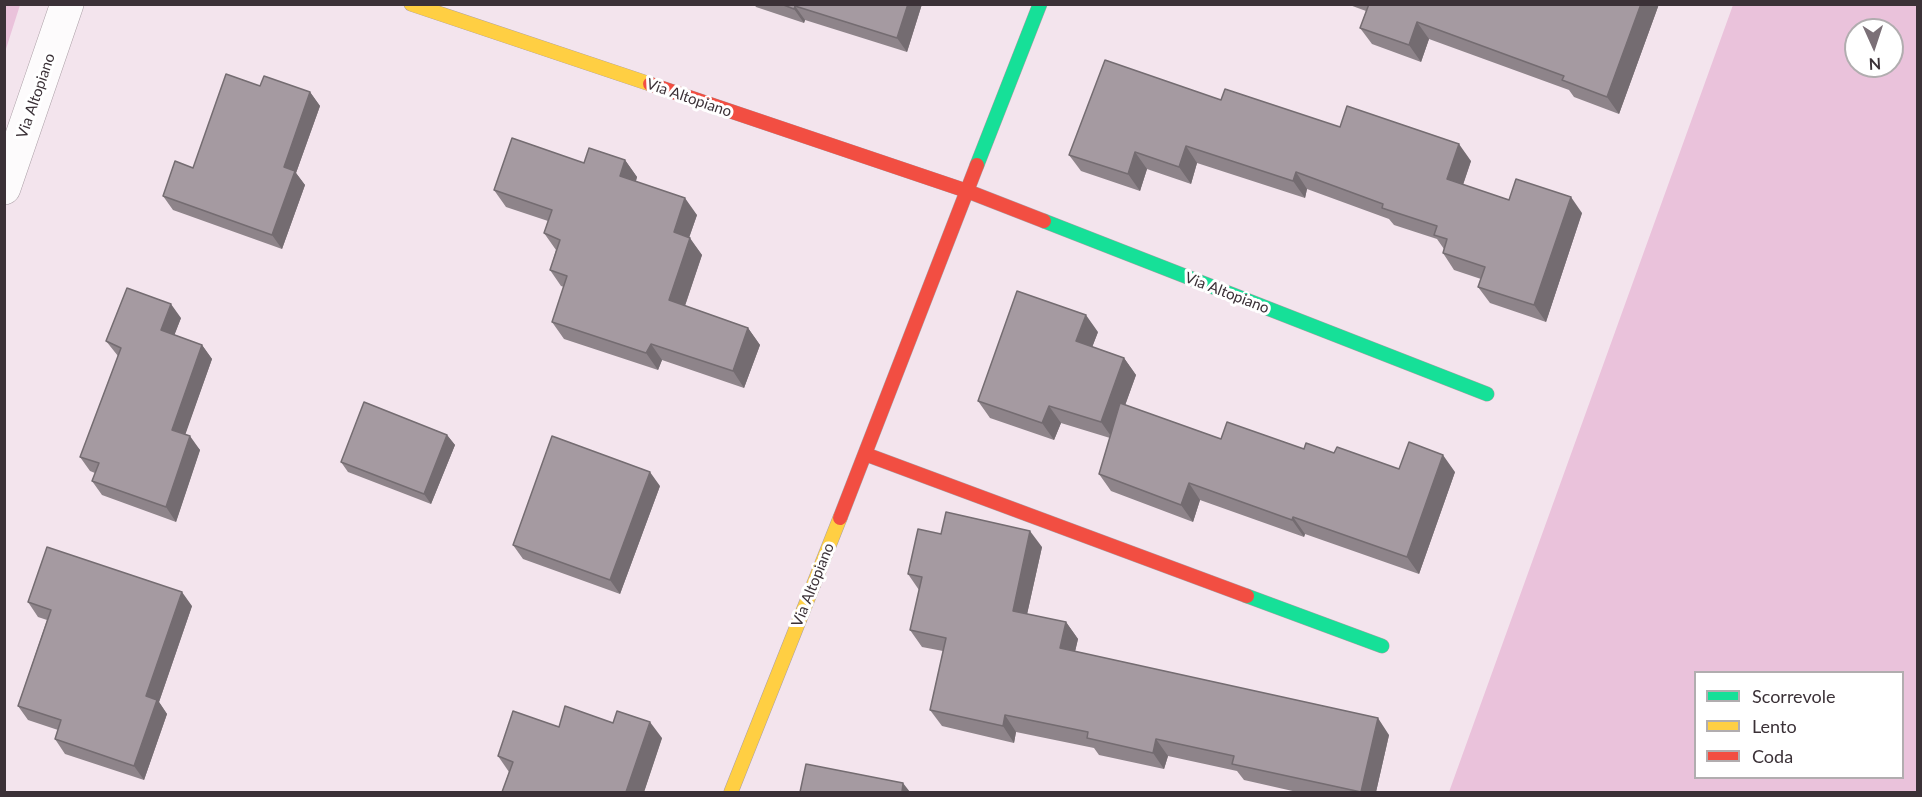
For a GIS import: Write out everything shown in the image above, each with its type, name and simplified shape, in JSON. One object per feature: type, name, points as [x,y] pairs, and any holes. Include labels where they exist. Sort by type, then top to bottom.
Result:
[{"type":"street","name":"Via Altopiano","points":[[4,188],[67,4]]},
{"type":"street","name":"Via Altopiano","points":[[411,4],[967,191],[1487,394]]},
{"type":"street","name":"Via Altopiano","points":[[731,792],[866,454],[1040,4]]},
{"type":"street","points":[[866,454],[1382,646]]},
{"type":"shaded area","points":[[4,5],[20,5],[5,52]]},
{"type":"shaded area","points":[[1733,5],[1917,5],[1917,792],[1449,792]]},
{"type":"building","points":[[781,4],[908,4],[897,38],[795,6],[794,9]]},
{"type":"building","points":[[1369,4],[1641,4],[1607,97],[1562,80],[1564,76],[1417,22],[1409,45],[1360,28]]},
{"type":"building","points":[[1105,60],[1221,100],[1225,89],[1340,127],[1347,106],[1459,144],[1447,179],[1509,200],[1516,179],[1571,197],[1534,305],[1478,287],[1485,267],[1443,253],[1447,239],[1434,235],[1437,226],[1382,208],[1383,204],[1296,172],[1293,181],[1186,146],[1179,167],[1135,152],[1128,174],[1069,155]]},
{"type":"building","points":[[226,74],[260,86],[264,76],[310,92],[284,167],[295,171],[272,235],[163,196],[175,161],[193,168]]},
{"type":"building","points":[[512,138],[584,163],[589,148],[625,160],[620,176],[685,198],[674,232],[690,238],[669,300],[748,328],[733,371],[651,344],[646,353],[552,322],[567,276],[550,270],[560,240],[544,233],[552,210],[494,190]]},
{"type":"building","points":[[127,288],[171,304],[161,330],[202,345],[172,430],[190,436],[166,507],[92,481],[99,463],[80,457],[121,348],[106,341]]},
{"type":"building","points":[[1017,291],[1086,315],[1076,341],[1124,358],[1101,422],[1049,406],[1042,423],[978,401]]},
{"type":"building","points":[[364,402],[447,435],[424,494],[341,462]]},
{"type":"building","points":[[1120,403],[1221,439],[1227,422],[1304,449],[1306,443],[1334,453],[1337,447],[1399,469],[1409,442],[1443,455],[1407,557],[1293,517],[1292,520],[1189,483],[1181,505],[1099,474]]},
{"type":"building","points":[[552,436],[650,472],[610,580],[513,545]]},
{"type":"building","points":[[946,512],[1030,531],[1013,611],[1066,622],[1060,648],[1378,718],[1361,792],[1232,764],[1234,756],[1156,739],[1153,753],[1087,738],[1088,732],[1005,715],[1003,726],[930,710],[946,638],[910,630],[922,577],[908,574],[918,529],[941,534]]},
{"type":"building","points":[[47,547],[182,592],[146,696],[157,700],[134,766],[55,739],[61,720],[18,706],[51,610],[28,602]]},
{"type":"building","points":[[565,706],[613,723],[617,711],[650,722],[626,792],[502,792],[513,762],[498,756],[513,711],[559,727]]},
{"type":"building","points":[[806,764],[903,783],[902,792],[800,792]]},
{"type":"traffic: fast","points":[[977,165],[1040,4]]},
{"type":"traffic: fast","points":[[1044,221],[1487,394]]},
{"type":"traffic: fast","points":[[1247,596],[1382,646]]},
{"type":"traffic: slow","points":[[411,4],[650,84]]},
{"type":"traffic: slow","points":[[731,792],[840,518]]},
{"type":"traffic: jam","points":[[650,84],[967,191],[1044,221]]},
{"type":"traffic: jam","points":[[840,518],[977,165]]},
{"type":"traffic: jam","points":[[865,454],[1247,596]]}]
